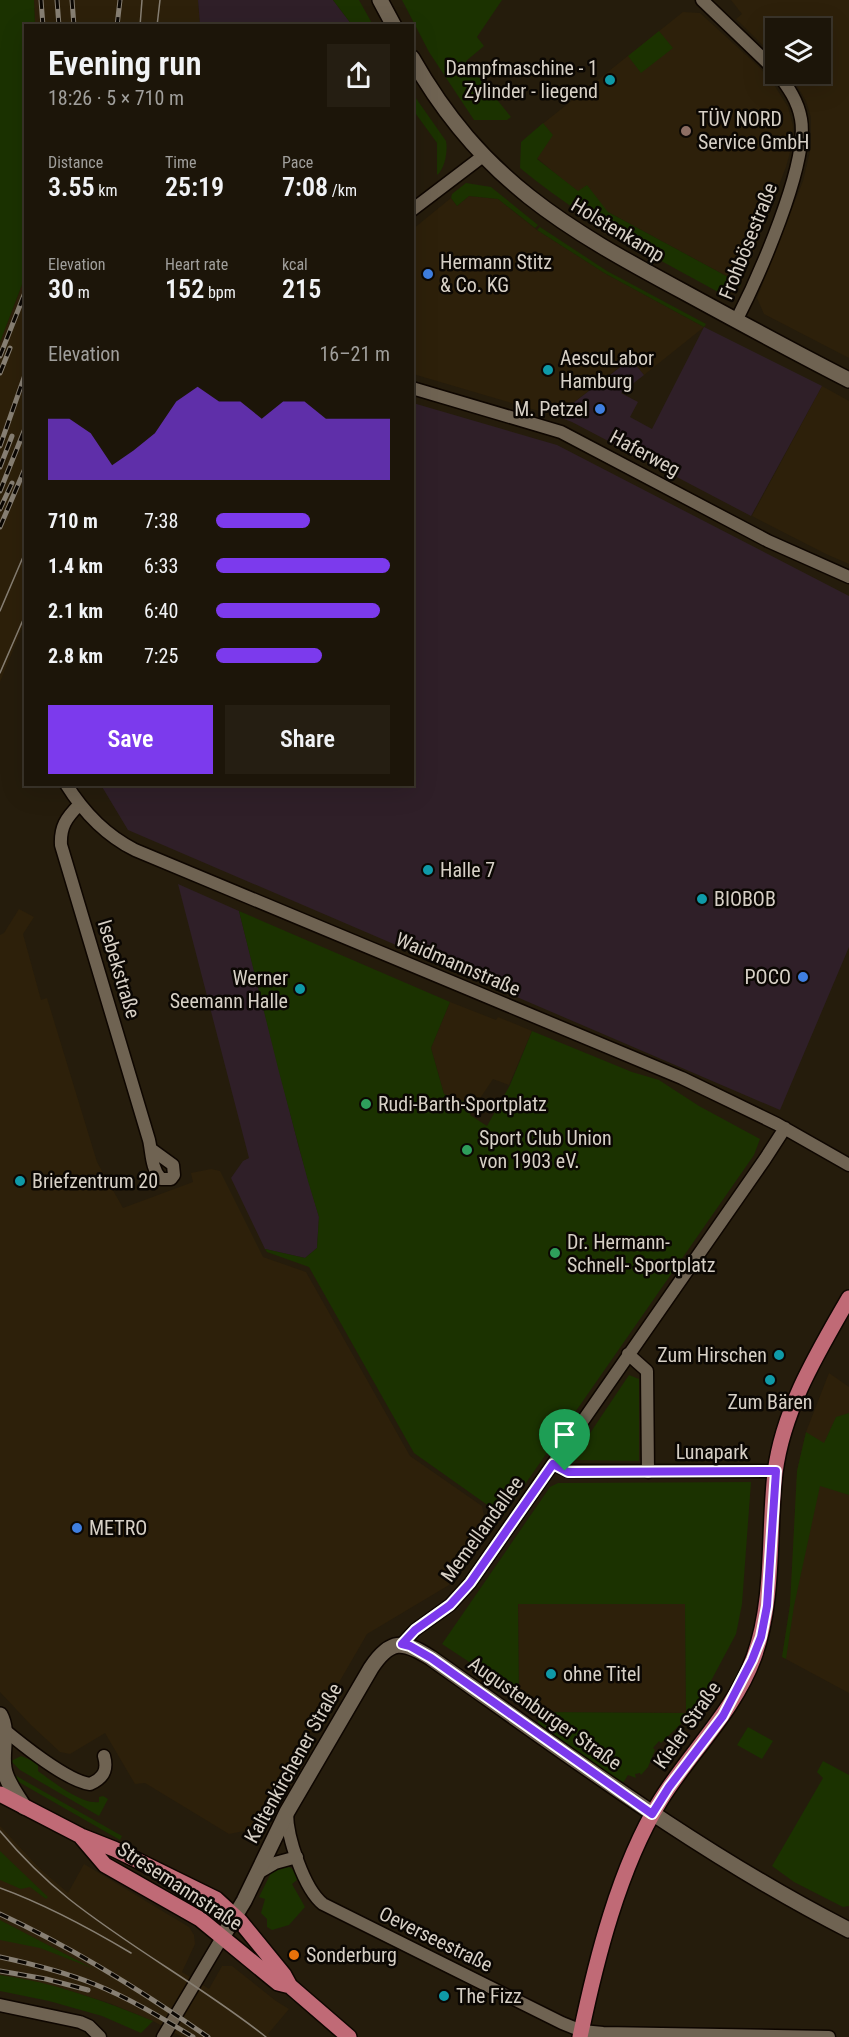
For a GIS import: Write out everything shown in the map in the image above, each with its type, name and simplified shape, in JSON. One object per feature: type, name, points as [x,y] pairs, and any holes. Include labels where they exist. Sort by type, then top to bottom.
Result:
[{"type":"main road","name":"Kieler Straße","points":[[581,2034],[612,1914],[630,1860],[652,1814],[669,1787],[723,1716],[740,1687],[755,1652],[767,1606],[776,1471],[787,1425],[804,1381],[849,1298]]},
{"type":"main road","name":"Stresemannstraße","points":[[0,1794],[81,1836],[114,1849],[205,1893],[235,1916],[284,1975],[290,1986],[349,2037]]},
{"type":"main road","name":"Stresemannstraße","points":[[81,1836],[105,1865],[200,1919],[278,1983],[290,1986]]},
{"type":"street","points":[[380,0],[393,24]]},
{"type":"street","name":"Frohbösestraße","points":[[702,0],[765,60]]},
{"type":"street","name":"Holstenkamp","points":[[414,61],[441,103],[483,156],[530,199],[602,248],[849,380]]},
{"type":"street","name":"Frohbösestraße","points":[[736,321],[766,251],[793,178],[801,146],[801,121],[797,105],[784,84]]},
{"type":"street","points":[[414,208],[483,156]]},
{"type":"street","name":"Haferweg","points":[[414,389],[561,432],[768,540],[849,577]]},
{"type":"street","name":"Waidmannstraße","points":[[67,786],[80,805],[106,832],[135,850],[682,1078],[785,1128],[849,1166]]},
{"type":"street","name":"Isebekstraße","points":[[80,805],[62,826],[61,845],[151,1149]]},
{"type":"street","name":"Memellandallee","points":[[402,1644],[415,1630],[450,1605],[470,1583],[785,1128]]},
{"type":"street","name":"Lunapark","points":[[628,1354],[647,1371],[648,1472]]},
{"type":"street","name":"Lunapark","points":[[553,1464],[568,1472],[776,1471]]},
{"type":"street","name":"Kaltenkirchener Straße","points":[[223,1936],[258,1873],[287,1812],[376,1661],[391,1647],[402,1644]]},
{"type":"street","name":"Augustenburger Straße","points":[[402,1644],[431,1658],[652,1814],[798,1903],[849,1930]]},
{"type":"street","points":[[2,1723],[29,1750]]},
{"type":"street","points":[[2,1723],[5,1774],[24,1807]]},
{"type":"street","points":[[2,1723],[14,1727],[45,1759]]},
{"type":"street","points":[[3,1759],[15,1749],[23,1748],[45,1759],[73,1778],[90,1784],[105,1772],[104,1756]]},
{"type":"street","name":"Oeverseestraße","points":[[287,1812],[288,1830],[297,1857],[315,1896],[323,1904],[581,2034],[829,2037]]},
{"type":"street","points":[[258,1873],[275,1863],[297,1857]]},
{"type":"street","points":[[163,2037],[223,1936]]},
{"type":"street","points":[[0,2005],[80,2022],[89,2026],[100,2037]]},
{"type":"shaded area","points":[[34,0],[198,0],[200,24],[35,24]]},
{"type":"shaded area","points":[[198,0],[333,0],[351,24],[200,24]]},
{"type":"shaded area","points":[[731,0],[849,0],[849,358],[764,314],[757,298],[803,181],[811,147],[811,117],[806,101],[796,84],[831,84],[831,18],[765,18],[765,47],[736,19],[742,14]]},
{"type":"shaded area","points":[[683,12],[700,13],[758,66],[765,74],[765,84],[774,84],[788,107],[793,126],[792,145],[786,167],[741,284],[608,212],[570,186],[531,153],[535,130]]},
{"type":"shaded area","points":[[469,196],[498,199],[537,230],[606,274],[704,327],[644,375],[630,359],[556,416],[414,374],[414,228],[451,198],[457,206]]},
{"type":"shaded area","points":[[24,280],[24,623],[0,682],[0,342]]},
{"type":"shaded area","points":[[704,327],[822,386],[751,516],[572,422],[556,416],[631,359],[644,375],[621,393],[638,402],[630,417],[652,429]]},
{"type":"shaded area","points":[[822,386],[849,401],[849,564],[752,516]]},
{"type":"shaded area","points":[[414,403],[557,445],[849,596],[849,947],[780,1110],[128,830],[102,786],[414,786]]},
{"type":"shaded area","points":[[178,884],[239,911],[299,1148],[319,1217],[317,1248],[305,1258],[265,1249],[231,1178],[243,1161],[249,1158]]},
{"type":"shaded area","points":[[19,909],[34,917],[23,934],[41,1000],[47,998],[97,1162],[123,1208],[193,1182],[191,1173],[211,1169],[220,1171],[263,1257],[306,1272],[410,1456],[482,1506],[487,1531],[449,1585],[367,1634],[312,1729],[299,1747],[254,1829],[229,1834],[145,1783],[135,1784],[105,1733],[70,1754],[60,1752],[0,1692],[0,935],[4,933]]},
{"type":"shaded area","points":[[450,1002],[496,1020],[498,1017],[532,1031],[509,1085],[493,1079],[475,1106],[444,1094],[431,1048]]},
{"type":"shaded area","points":[[829,1373],[849,1387],[849,1693],[782,1657],[790,1605],[797,1471],[806,1432]]},
{"type":"shaded area","points":[[518,1604],[685,1604],[686,1713],[538,1712],[519,1695]]},
{"type":"shaded area","points":[[0,1826],[39,1868],[68,1893],[84,1864],[189,1927],[194,1935],[195,1944],[182,1972],[209,1989],[222,1966],[232,1966],[289,2009],[268,2034],[271,2037],[182,2037],[153,2021],[109,2003],[61,1988],[0,1975]]},
{"type":"green space","points":[[0,0],[34,0],[35,24],[24,24],[24,280],[0,342]]},
{"type":"green space","points":[[333,0],[359,0],[372,24],[351,24]]},
{"type":"green space","points":[[402,0],[502,0],[477,37],[484,46],[466,61],[511,117],[507,120],[474,120],[429,52]]},
{"type":"green space","points":[[659,31],[673,48],[641,73],[628,56]]},
{"type":"green space","points":[[414,95],[446,141],[445,159],[437,175],[437,143],[414,111]]},
{"type":"green space","points":[[543,123],[553,135],[537,159],[578,191],[587,185],[608,212],[741,284],[740,286],[735,287],[734,284],[727,286],[728,290],[720,293],[592,220],[520,168],[521,142]]},
{"type":"green space","points":[[466,183],[491,187],[538,225],[535,228],[498,199],[469,196],[457,206],[451,198],[452,194]]},
{"type":"green space","points":[[540,227],[607,271],[706,324],[704,327],[606,274],[537,230]]},
{"type":"green space","name":"Dr. Hermann- Schnell- Sportplatz","points":[[239,911],[450,1002],[431,1048],[444,1094],[475,1106],[470,1115],[487,1126],[510,1085],[532,1031],[632,1072],[659,1080],[699,1106],[760,1139],[754,1155],[503,1516],[414,1453],[309,1267],[267,1252],[265,1249],[305,1258],[317,1248],[319,1217],[279,1072]]},
{"type":"green space","points":[[629,1375],[639,1379],[639,1461],[572,1460]]},
{"type":"green space","points":[[849,1413],[849,1495],[820,1486],[794,1606],[786,1659],[782,1657],[790,1605],[797,1471],[806,1432],[824,1443],[836,1417]]},
{"type":"green space","points":[[751,1482],[742,1604],[736,1634],[692,1713],[661,1743],[659,1741],[653,1748],[655,1750],[648,1767],[641,1775],[640,1773],[635,1774],[636,1778],[628,1775],[623,1783],[538,1725],[538,1712],[686,1713],[685,1604],[518,1604],[519,1695],[442,1644],[550,1487],[558,1483]]},
{"type":"green space","points":[[748,1727],[773,1741],[762,1759],[737,1745]]},
{"type":"green space","points":[[21,1756],[38,1763],[38,1771],[84,1800],[99,1802],[99,1797],[103,1796],[108,1799],[99,1816],[20,1770],[11,1761]]},
{"type":"green space","points":[[823,1761],[849,1775],[849,1906],[843,1907],[794,1882],[772,1866],[823,1778],[817,1772]]},
{"type":"green space","points":[[11,1773],[122,1836],[120,1840],[17,1781]]},
{"type":"green space","points":[[0,1851],[48,1897],[46,1899],[30,1887],[21,1889],[0,1880]]},
{"type":"green space","points":[[284,1865],[296,1874],[298,1879],[292,1884],[305,1907],[289,1925],[272,1930],[267,1927],[267,1919],[261,1913],[265,1899],[259,1897],[272,1871]]},
{"type":"green space","points":[[0,1920],[92,1968],[40,1948],[0,1940]]},
{"type":"green space","points":[[0,1975],[39,1982],[78,1993],[153,2021],[141,2033],[102,2016],[49,2001],[0,1991]]},
{"type":"tram line","points":[[140,24],[142,0]]},
{"type":"tram line","points":[[157,24],[160,0]]},
{"type":"tram line","points":[[0,611],[24,555]]},
{"type":"tram line","points":[[0,673],[24,618]]},
{"type":"tram line","points":[[0,1831],[33,1867],[69,1899],[118,1935],[218,2001],[266,2037]]},
{"type":"tram line","points":[[0,1888],[67,1918],[131,1953]]},
{"type":"railway","points":[[41,0],[43,24]]},
{"type":"railway","points":[[57,0],[59,24]]},
{"type":"railway","points":[[72,0],[74,24]]},
{"type":"railway","points":[[117,24],[120,0]]},
{"type":"railway","points":[[0,356],[24,295]]},
{"type":"railway","points":[[0,373],[10,348]]},
{"type":"railway","points":[[0,446],[24,378]]},
{"type":"railway","points":[[0,491],[24,431]]},
{"type":"railway","points":[[0,467],[12,436]]},
{"type":"railway","points":[[0,527],[24,471]]},
{"type":"railway","points":[[0,509],[12,483]]},
{"type":"railway","points":[[0,1914],[107,1971],[208,2037]]},
{"type":"railway","points":[[0,1957],[94,1984],[133,2002],[193,2037]]},
{"type":"railway","points":[[0,1971],[46,1979],[88,1990]]},
{"type":"place","name":"Dampfmaschine - 1 Zylinder - liegend","points":[[610,80]]},
{"type":"place","name":"TÜV NORD Service GmbH","points":[[686,131]]},
{"type":"place","name":"Hermann Stitz & Co. KG","points":[[428,274]]},
{"type":"place","name":"AescuLabor Hamburg","points":[[548,370]]},
{"type":"place","name":"M. Petzel","points":[[600,409]]},
{"type":"place","name":"Halle 7","points":[[428,870]]},
{"type":"place","name":"BIOBOB","points":[[702,899]]},
{"type":"place","name":"POCO","points":[[803,977]]},
{"type":"place","name":"Werner Seemann Halle","points":[[300,989]]},
{"type":"place","name":"Rudi-Barth-Sportplatz","points":[[366,1104]]},
{"type":"place","name":"Sport Club Union von 1903 eV.","points":[[467,1150]]},
{"type":"place","name":"Briefzentrum 20","points":[[20,1181]]},
{"type":"place","name":"Dr. Hermann- Schnell- Sportplatz","points":[[555,1253]]},
{"type":"place","name":"Zum Hirschen","points":[[779,1355]]},
{"type":"place","name":"Zum Bären","points":[[770,1380]]},
{"type":"place","name":"METRO","points":[[77,1528]]},
{"type":"place","name":"ohne Titel","points":[[551,1674]]},
{"type":"place","name":"Sonderburg","points":[[294,1955]]},
{"type":"place","name":"The Fizz","points":[[444,1996]]},
{"type":"route","points":[[553,1464],[565,1471],[776,1471],[767,1606],[761,1637],[740,1687],[723,1716],[669,1787],[652,1814],[431,1658],[419,1650],[402,1644],[415,1630],[450,1605],[470,1583],[553,1464]]}]
